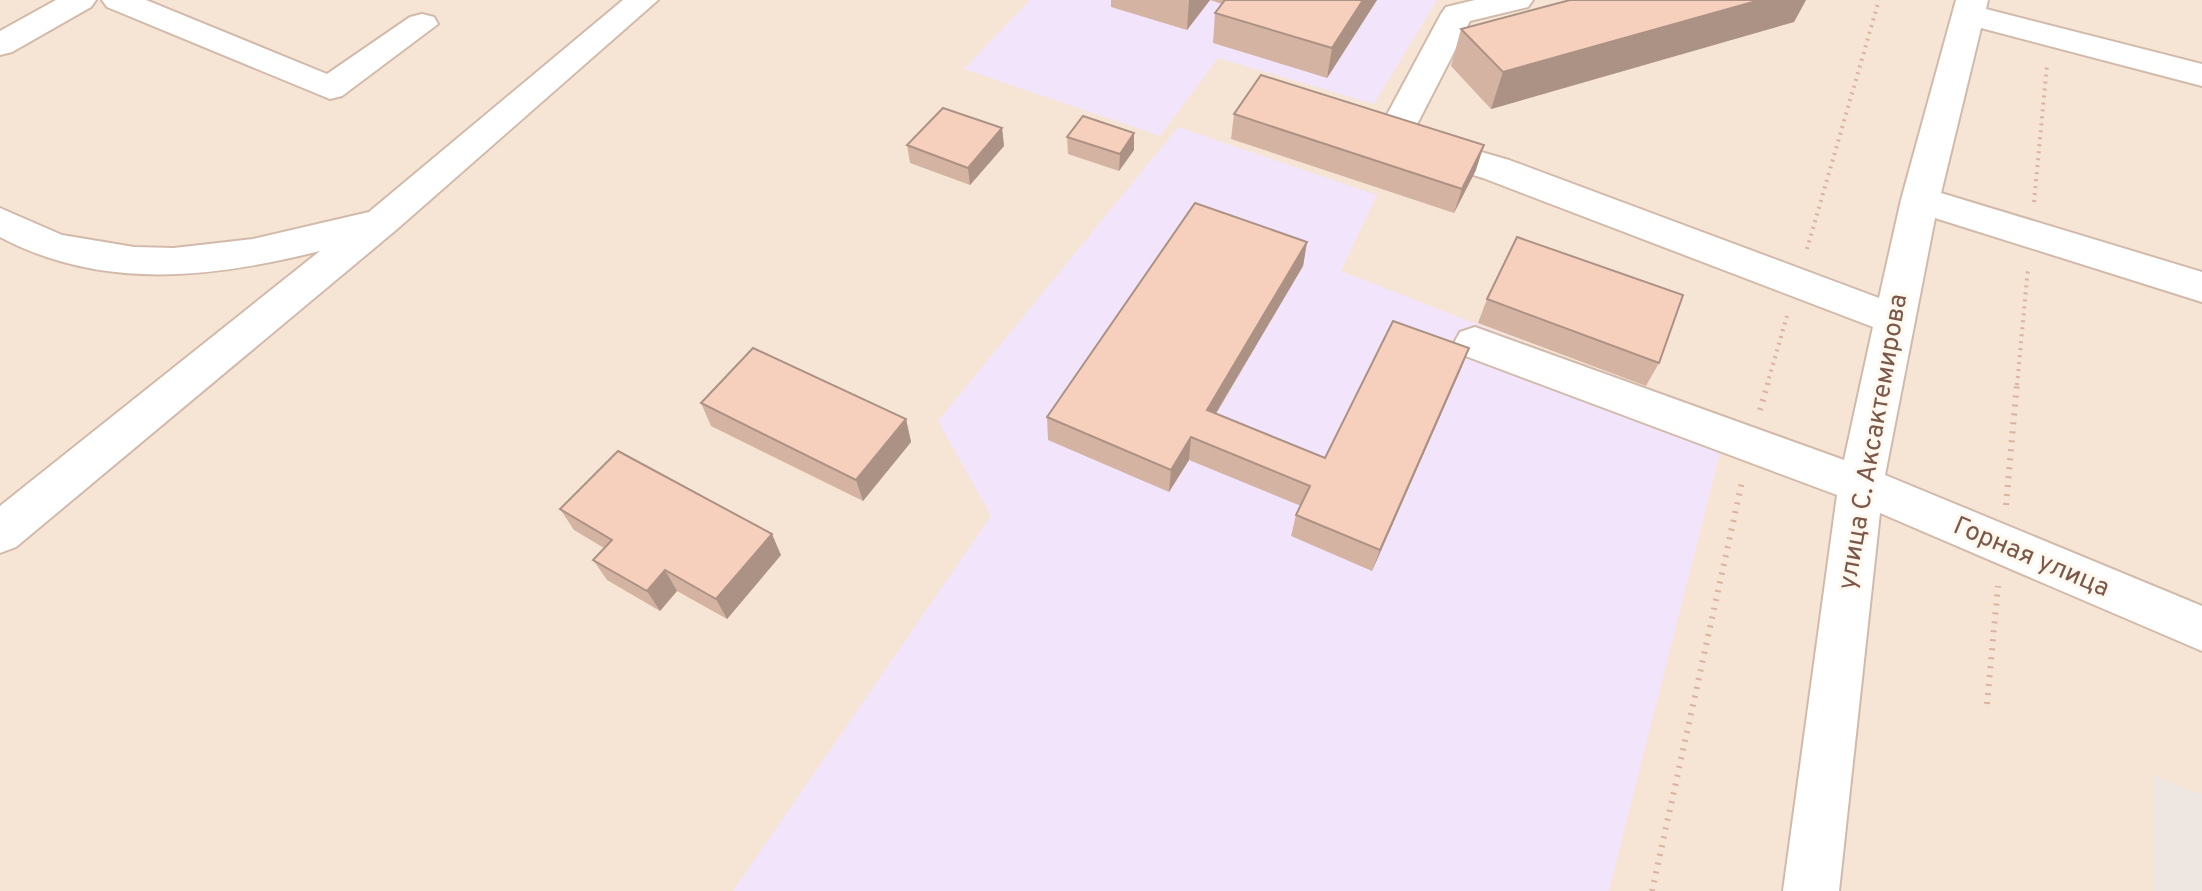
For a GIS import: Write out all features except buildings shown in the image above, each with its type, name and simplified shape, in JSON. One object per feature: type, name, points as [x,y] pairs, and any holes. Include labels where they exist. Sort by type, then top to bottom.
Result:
[{"type":"street","points":[[0,45],[80,0]]},
{"type":"street","points":[[118,0],[330,88],[422,24]]},
{"type":"street","points":[[0,533],[383,221],[642,0]]},
{"type":"street","points":[[1517,0],[1457,14],[1379,133],[1496,169],[1894,319]]},
{"type":"street","points":[[1964,5],[2049,36],[2202,75]]},
{"type":"street","name":"улица С. Аксактемирова","points":[[1811,891],[1861,485],[1894,319],[1964,5]]},
{"type":"street","points":[[1920,200],[2031,237],[2202,287]]},
{"type":"street","points":[[0,221],[54,247],[117,261],[186,263],[256,254],[383,221]]},
{"type":"street","name":"Горная улица","points":[[1475,343],[1861,485],[2202,629]]},
{"type":"path","points":[[1987,704],[2049,36]]},
{"type":"shaded area","points":[[0,0],[2202,0],[2202,891],[0,891]]},
{"type":"shaded area","points":[[1030,0],[1437,0],[1374,104],[1218,58],[1160,136],[964,69]]},
{"type":"shaded area","points":[[1178,127],[1377,195],[1341,271],[1694,409],[1720,453],[1609,891],[733,891],[991,516],[938,421]]},
{"type":"shaded area","points":[[2153,775],[2202,795],[2202,891],[2153,891]]}]
